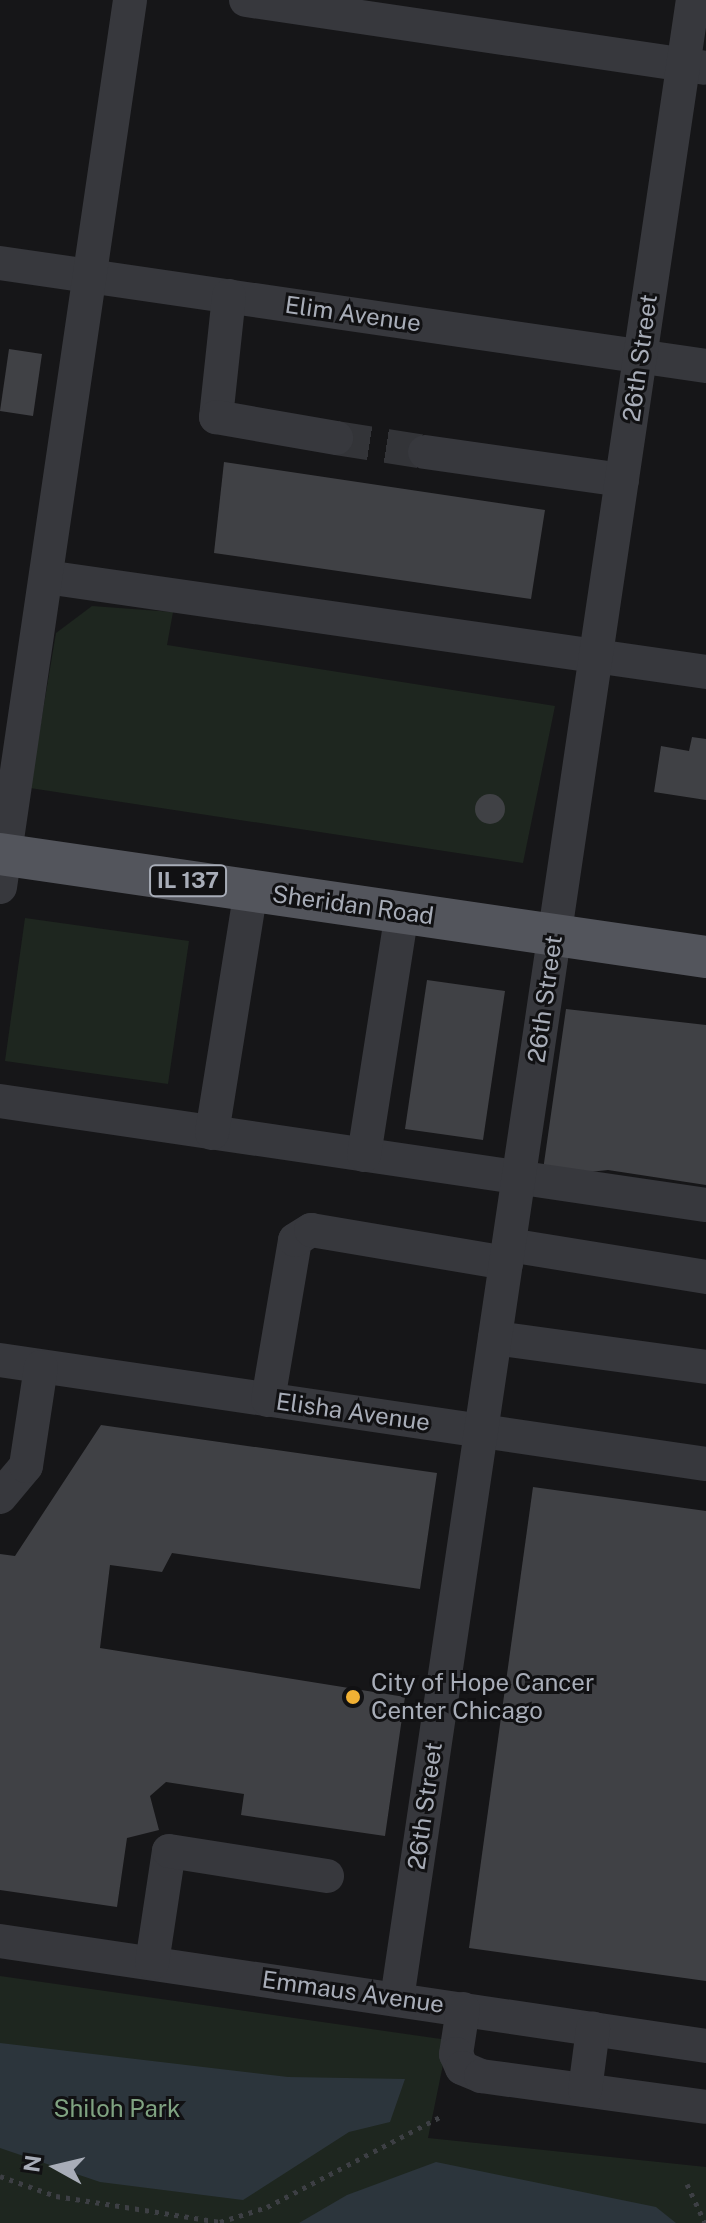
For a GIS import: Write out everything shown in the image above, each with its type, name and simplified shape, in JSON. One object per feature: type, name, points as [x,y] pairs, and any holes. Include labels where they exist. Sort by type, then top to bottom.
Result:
[{"type":"main road","name":"Sheridan Road","points":[[2,865],[251,890],[706,957]]},
{"type":"street","points":[[2,865],[130,0]]},
{"type":"street","points":[[246,0],[695,66]]},
{"type":"street","name":"26th Street","points":[[397,1999],[640,356],[695,66],[693,0]]},
{"type":"street","name":"Elim Avenue","points":[[0,263],[706,366]]},
{"type":"street","points":[[229,296],[216,417],[336,438]]},
{"type":"street","points":[[425,452],[622,480]]},
{"type":"street","points":[[46,577],[706,672]]},
{"type":"street","points":[[212,1133],[251,890]]},
{"type":"street","points":[[364,1155],[402,912]]},
{"type":"street","points":[[0,1101],[706,1205]]},
{"type":"street","points":[[268,1400],[295,1240],[311,1230],[706,1277]]},
{"type":"street","points":[[495,1338],[706,1367]]},
{"type":"street","name":"Elisha Avenue","points":[[0,1360],[706,1464]]},
{"type":"street","points":[[0,1497],[26,1466],[41,1367]]},
{"type":"street","points":[[152,1963],[169,1851],[327,1876]]},
{"type":"street","name":"Emmaus Avenue","points":[[0,1941],[706,2046]]},
{"type":"street","points":[[463,2009],[456,2054],[462,2068],[706,2107]]},
{"type":"street","points":[[585,2090],[593,2029]]},
{"type":"path","points":[[0,2176],[56,2196],[220,2222],[267,2207],[444,2115]]},
{"type":"path","points":[[687,2184],[705,2223]]},
{"type":"green space","points":[[92,606],[173,612],[167,645],[555,706],[523,863],[30,788],[56,633]]},
{"type":"green space","points":[[25,918],[189,941],[168,1084],[5,1061]]},
{"type":"green space","name":"Shiloh Park","points":[[0,1976],[448,2040],[428,2138],[706,2167],[706,2223],[0,2223]]},
{"type":"shaded area","points":[[0,2043],[288,2077],[405,2079],[390,2122],[349,2132],[243,2200],[100,2182],[0,2148]]},
{"type":"shaded area","points":[[436,2162],[656,2207],[676,2223],[299,2223],[347,2195]]},
{"type":"building","points":[[9,349],[42,354],[33,416],[0,411]]},
{"type":"building","points":[[224,462],[545,510],[531,599],[214,553]]},
{"type":"building","points":[[692,737],[706,739],[706,800],[654,792],[661,746],[689,751]]},
{"type":"building","points":[[490,794],[500,799],[505,809],[500,819],[490,824],[480,819],[475,809],[480,799]]},
{"type":"building","points":[[427,980],[505,991],[483,1140],[405,1129]]},
{"type":"building","points":[[566,1009],[706,1025],[706,1185],[608,1170],[542,1177]]},
{"type":"building","points":[[101,1425],[437,1473],[420,1589],[172,1553],[162,1572],[110,1565],[100,1648],[405,1697],[385,1836],[241,1815],[244,1794],[166,1782],[150,1796],[159,1830],[127,1838],[117,1907],[0,1890],[0,1554],[15,1556]]},
{"type":"building","points":[[533,1487],[706,1511],[706,1981],[469,1948]]},
{"type":"tunnel","points":[[336,438],[425,452]]},
{"type":"place","name":"City of Hope Cancer Center Chicago","points":[[353,1697]]}]
